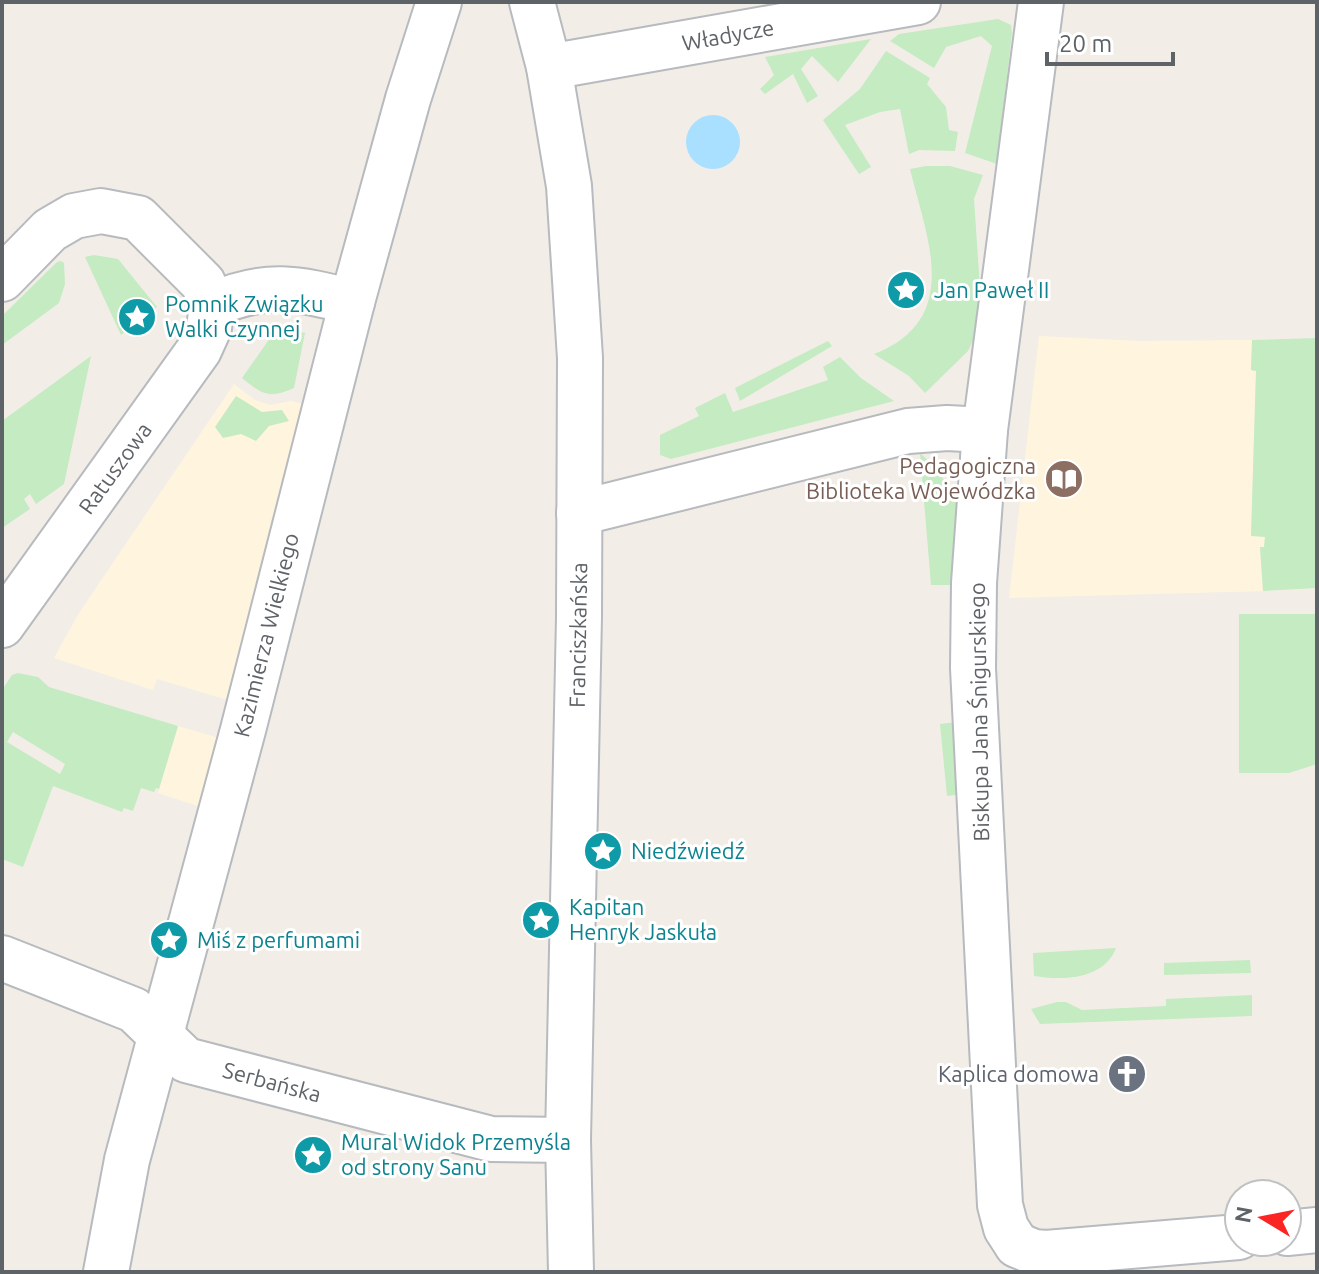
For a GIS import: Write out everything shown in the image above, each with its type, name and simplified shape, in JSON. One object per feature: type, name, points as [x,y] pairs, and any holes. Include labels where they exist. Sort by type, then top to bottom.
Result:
[{"type":"street","name":"Kazimierza Wielkiego","points":[[106,1272],[127,1160],[243,730],[336,298],[408,99],[439,2]]},
{"type":"street","name":"Franciszkańska","points":[[532,2],[549,67],[569,186],[580,358],[568,1140],[571,1272]]},
{"type":"street","name":"Władycze","points":[[549,67],[634,59],[918,2]]},
{"type":"street","name":"Biskupa Jana Śnigurskiego","points":[[1008,1258],[1006,1228],[1000,1205],[973,668],[974,583],[985,430],[1041,2]]},
{"type":"street","points":[[2,279],[50,230],[74,216],[101,211],[138,218],[203,283],[212,305],[261,289],[299,289],[336,298]]},
{"type":"street","name":"Ratuszowa","points":[[2,625],[199,350],[209,328],[212,305]]},
{"type":"street","points":[[579,513],[908,431],[947,428],[985,430]]},
{"type":"street","name":"Serbańska","points":[[2,958],[134,1010],[186,1060],[491,1139],[568,1140]]},
{"type":"street","points":[[1008,1258],[1034,1252],[1223,1238]]},
{"type":"shaded area","points":[[1039,336],[1139,341],[1252,340],[1251,370],[1256,371],[1251,535],[1265,537],[1264,547],[1260,548],[1263,591],[1009,598]]},
{"type":"shaded area","points":[[234,384],[255,400],[270,405],[291,401],[325,409],[248,706],[157,679],[153,690],[54,658],[79,613]]},
{"type":"shaded area","points":[[178,726],[239,744],[219,813],[158,793]]},
{"type":"green space","points":[[998,19],[1011,25],[1012,33],[997,164],[965,153],[992,46],[981,36],[946,47],[934,68],[890,41],[899,34]]},
{"type":"green space","points":[[871,39],[838,82],[812,56],[801,69],[818,96],[807,103],[793,74],[765,94],[760,89],[774,75],[765,57]]},
{"type":"green space","points":[[886,51],[930,78],[927,84],[946,107],[949,130],[958,132],[955,151],[919,150],[909,154],[900,109],[880,112],[845,125],[871,167],[859,174],[823,120],[860,89]]},
{"type":"green space","points":[[950,166],[983,175],[974,199],[981,303],[977,332],[968,351],[925,393],[909,376],[874,354],[902,339],[920,320],[929,299],[932,275],[930,249],[910,169]]},
{"type":"green space","points":[[94,255],[118,259],[157,307],[143,317],[137,310],[129,316],[134,324],[121,335],[85,257]]},
{"type":"green space","points":[[61,261],[64,263],[65,284],[59,303],[2,345],[2,316]]},
{"type":"green space","points":[[289,329],[305,333],[294,388],[266,394],[242,378],[275,331]]},
{"type":"green space","points":[[1317,338],[1317,588],[1263,591],[1260,547],[1264,547],[1265,537],[1251,536],[1256,371],[1251,370],[1252,340]]},
{"type":"green space","points":[[828,341],[832,346],[740,401],[735,388]]},
{"type":"green space","points":[[91,356],[64,484],[36,504],[30,494],[24,499],[30,509],[2,528],[2,421]]},
{"type":"green space","points":[[840,357],[861,378],[894,401],[671,459],[660,455],[660,435],[699,416],[695,408],[725,393],[733,412],[828,380],[823,367]]},
{"type":"green space","points":[[236,396],[262,412],[282,410],[289,421],[269,426],[256,441],[241,434],[223,438],[215,427]]},
{"type":"green space","points":[[920,453],[961,502],[959,585],[931,585]]},
{"type":"green space","points":[[1239,614],[1317,614],[1317,764],[1289,773],[1239,773]]},
{"type":"green space","points":[[18,673],[38,677],[49,687],[178,726],[159,789],[156,788],[154,792],[141,788],[133,811],[124,808],[122,812],[53,786],[23,867],[2,859],[2,690],[12,675]],"holes":[[[13,732],[65,764],[60,774],[7,742]]]},
{"type":"green space","points":[[957,722],[962,794],[947,796],[940,724]]},
{"type":"green space","points":[[1116,948],[1102,966],[1082,976],[1034,976],[1033,953]]},
{"type":"green space","points":[[1250,960],[1251,973],[1164,975],[1164,963]]},
{"type":"green space","points":[[1252,995],[1252,1016],[1040,1024],[1031,1009],[1057,1002],[1066,1002],[1082,1010],[1166,1006],[1166,999]]},
{"type":"water","points":[[713,115],[732,123],[740,142],[732,161],[713,169],[694,161],[686,142],[694,123]]},
{"type":"place","name":"Jan Paweł II","points":[[906,290]]},
{"type":"place","name":"Pomnik Związku Walki Czynnej","points":[[137,317]]},
{"type":"place","name":"Pedagogiczna Biblioteka Wojewódzka","points":[[1064,479]]},
{"type":"place","name":"Niedźwiedź","points":[[603,851]]},
{"type":"place","name":"Kapitan Henryk Jaskuła","points":[[541,920]]},
{"type":"place","name":"Miś z perfumami","points":[[169,940]]},
{"type":"place","name":"Kaplica domowa","points":[[1127,1074]]},
{"type":"place","name":"Mural Widok Przemyśla od strony Sanu","points":[[313,1155]]}]
